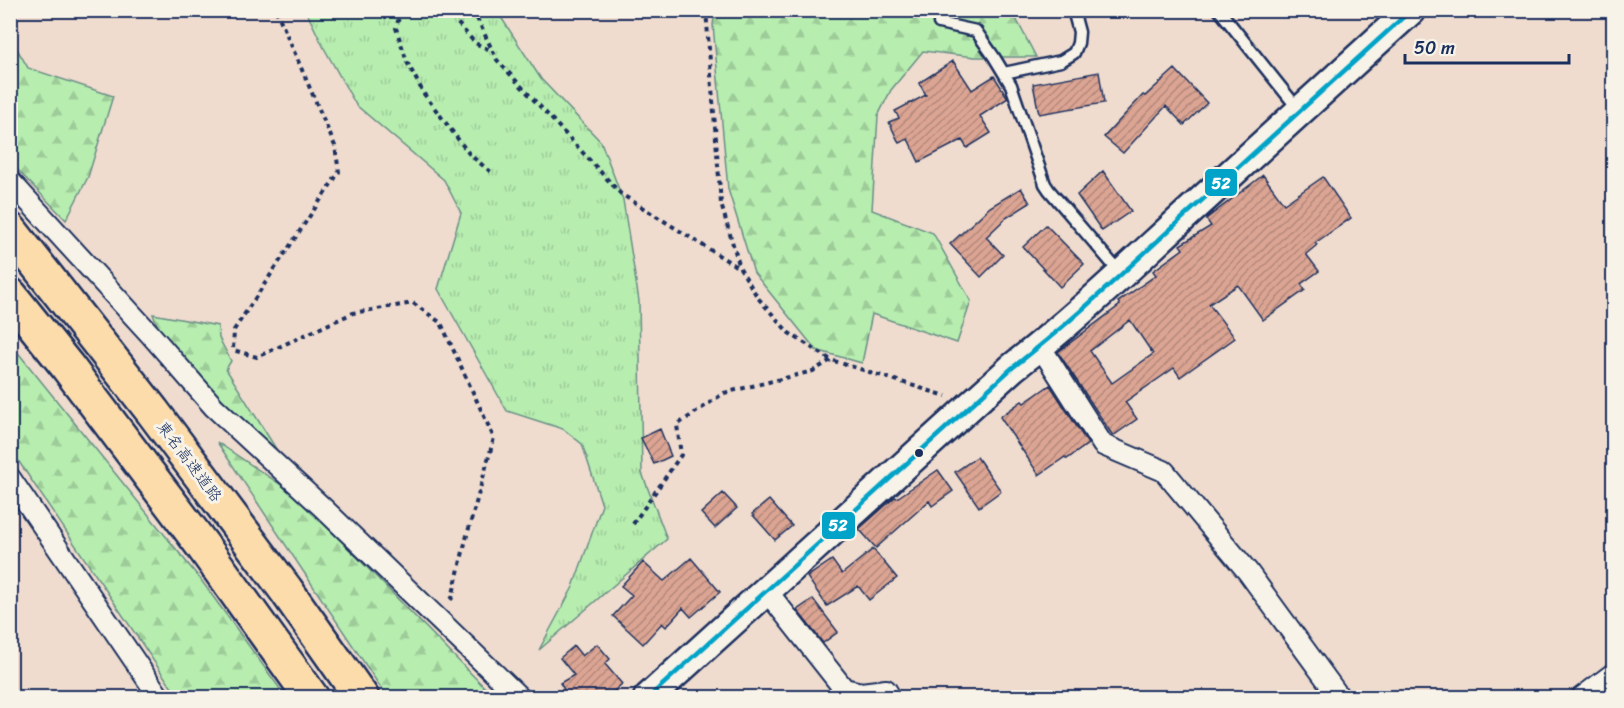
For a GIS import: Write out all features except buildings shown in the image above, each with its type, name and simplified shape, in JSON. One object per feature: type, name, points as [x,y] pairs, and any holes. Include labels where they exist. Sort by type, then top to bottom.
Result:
[{"type":"highway","name":"東名高速道路","points":[[10,230],[160,422],[286,590],[362,698]]},
{"type":"highway","points":[[10,295],[67,366],[202,545],[312,698]]},
{"type":"main road","points":[[648,698],[1012,368],[1121,274],[1411,10]]},
{"type":"street","points":[[10,181],[214,407],[321,506],[520,698]]},
{"type":"street","points":[[1040,346],[1103,445],[1164,471],[1248,572],[1340,698]]},
{"type":"street","points":[[10,478],[160,698]]},
{"type":"street","points":[[766,590],[844,689],[861,693],[886,690],[891,698]]},
{"type":"street","points":[[1581,698],[1614,673]]},
{"type":"lane","points":[[1004,73],[1061,61],[1074,54],[1079,32],[1073,10]]},
{"type":"lane","points":[[1219,10],[1299,111]]},
{"type":"lane","points":[[939,23],[976,32],[1011,85],[1044,184],[1121,274]]},
{"type":"path","points":[[276,10],[335,146],[339,172],[234,330],[233,350],[257,357],[353,313],[413,303],[441,323],[494,438],[452,598],[437,617]]},
{"type":"path","points":[[401,10],[396,28],[408,62],[424,94],[470,155],[490,172]]},
{"type":"path","points":[[446,10],[475,43],[493,51]]},
{"type":"path","points":[[472,10],[497,60],[621,194],[740,268]]},
{"type":"path","points":[[706,10],[721,204],[740,268],[758,298],[789,333],[831,360],[972,405]]},
{"type":"path","points":[[633,524],[681,455],[677,425],[724,393],[813,371],[831,360]]},
{"type":"green space","points":[[306,11],[497,11],[541,79],[601,142],[623,200],[639,301],[642,473],[667,539],[539,650],[573,587],[602,505],[582,444],[563,429],[507,411],[438,289],[461,213],[444,180],[356,105]]},
{"type":"green space","points":[[715,11],[1012,11],[1036,57],[975,57],[923,51],[891,90],[878,116],[872,210],[933,233],[971,301],[957,343],[872,314],[862,363],[816,350],[754,273],[728,189],[713,25]]},
{"type":"green space","points":[[10,37],[28,68],[113,96],[88,177],[66,220],[11,163]]},
{"type":"green space","points":[[153,314],[218,326],[219,338],[231,361],[226,369],[278,452],[224,408],[160,333]]},
{"type":"green space","points":[[11,344],[201,580],[286,697],[178,697],[11,450]]},
{"type":"green space","points":[[217,442],[296,495],[494,697],[387,697]]},
{"type":"transit line","name":"52","points":[[648,698],[1012,368],[1102,292],[1411,10]]}]
